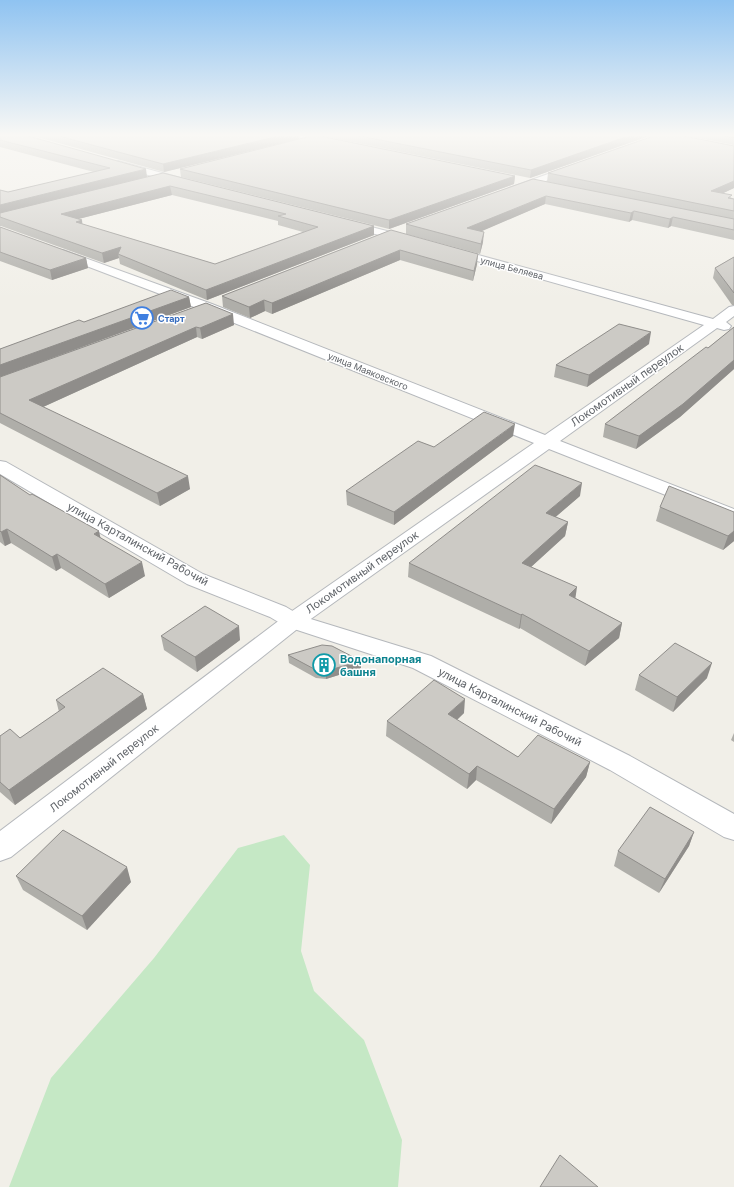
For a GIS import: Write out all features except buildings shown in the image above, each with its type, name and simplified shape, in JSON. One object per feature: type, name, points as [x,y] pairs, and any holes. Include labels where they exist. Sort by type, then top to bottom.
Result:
[{"type":"street","points":[[503,194],[516,189]]},
{"type":"street","name":"улица Беляева","points":[[330,219],[390,234],[724,326]]},
{"type":"street","points":[[368,243],[405,229]]},
{"type":"street","name":"улица Маяковского","points":[[44,247],[207,307],[734,516]]},
{"type":"street","points":[[193,312],[222,301]]},
{"type":"street","name":"Локомотивный переулок","points":[[0,848],[293,621],[545,442],[724,326],[734,310]]},
{"type":"street","name":"улица Карталинский Рабочий","points":[[0,466],[195,578],[278,612],[293,621],[422,662],[620,763],[734,828]]},
{"type":"green space","points":[[284,835],[310,865],[301,951],[314,991],[364,1040],[402,1140],[398,1187],[9,1187],[51,1078],[154,958],[238,848]]},
{"type":"place","name":"Старт","points":[[142,318]]},
{"type":"place","name":"Водонапорная башня","points":[[324,665]]}]
